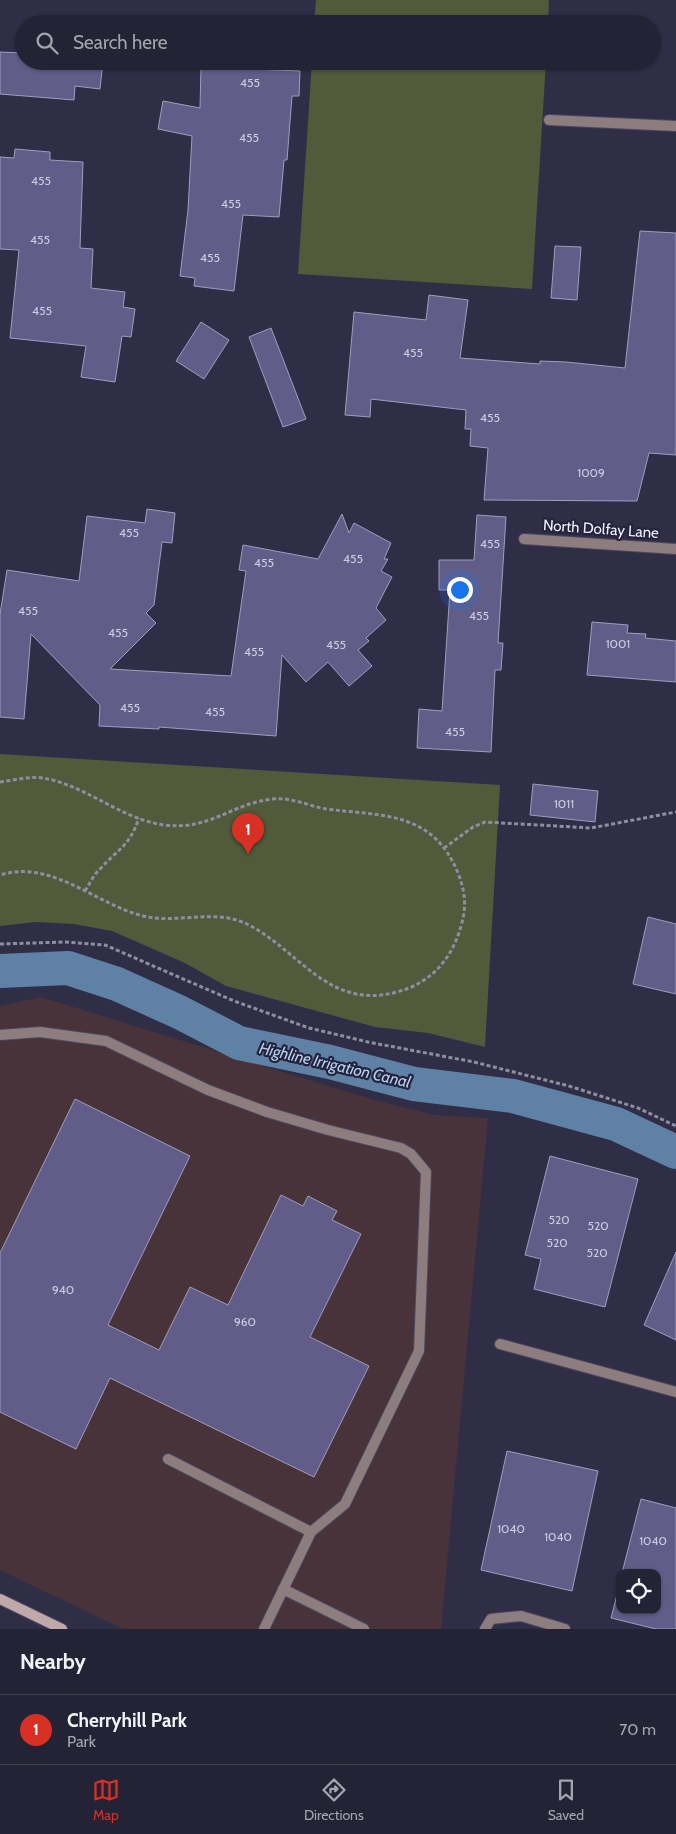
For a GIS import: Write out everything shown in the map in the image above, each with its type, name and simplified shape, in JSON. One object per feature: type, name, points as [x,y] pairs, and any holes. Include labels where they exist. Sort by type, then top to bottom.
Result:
[{"type":"main road","points":[[0,1599],[62,1629]]},
{"type":"street","points":[[549,120],[676,126]]},
{"type":"street","name":"North Dolfay Lane","points":[[524,539],[676,549]]},
{"type":"street","points":[[0,1035],[40,1032],[73,1034],[106,1040],[208,1090],[267,1112],[328,1130],[401,1148],[411,1154],[426,1172],[419,1351],[345,1504],[311,1532],[264,1629]]},
{"type":"street","points":[[500,1344],[676,1392]]},
{"type":"street","points":[[168,1459],[311,1532]]},
{"type":"street","points":[[284,1589],[364,1629]]},
{"type":"street","points":[[486,1629],[491,1619],[522,1616],[565,1629]]},
{"type":"path","points":[[0,782],[30,778],[48,779],[139,818],[164,825],[185,826],[206,823],[255,802],[277,799],[321,808],[389,815],[408,821],[425,830],[438,840],[444,848],[455,867],[465,900],[464,917],[458,939],[446,960],[430,977],[413,987],[392,993],[367,995],[340,990],[318,978],[282,949],[244,923],[212,918],[185,917],[161,919],[142,916],[38,873],[22,871],[0,875]]},
{"type":"path","points":[[444,848],[473,827],[486,822],[591,828],[676,812]]},
{"type":"path","points":[[85,891],[99,870],[124,848],[131,839],[139,818]]},
{"type":"path","points":[[0,944],[64,942],[105,945],[234,1001],[309,1028],[368,1042],[474,1062],[569,1086],[638,1108],[676,1126]]},
{"type":"shaded area","points":[[41,997],[374,1100],[435,1115],[488,1118],[441,1629],[123,1629],[0,1570],[0,1006]]},
{"type":"green space","points":[[316,0],[549,0],[548,15],[315,15]]},
{"type":"green space","points":[[311,70],[545,70],[532,289],[298,274]]},
{"type":"green space","points":[[0,754],[500,785],[485,1047],[428,1033],[375,1027],[226,986],[185,963],[112,931],[74,924],[36,922],[0,926]]},
{"type":"building","points":[[0,52],[15,53],[15,70],[102,70],[100,89],[75,86],[74,100],[0,94]]},
{"type":"building","points":[[201,70],[300,71],[299,96],[292,96],[287,160],[284,160],[279,217],[243,215],[234,291],[194,286],[195,278],[180,276],[188,210],[192,136],[158,129],[163,101],[200,108]]},
{"type":"building","points":[[15,149],[50,152],[50,160],[83,162],[80,248],[93,249],[91,288],[125,292],[123,307],[135,309],[131,337],[122,336],[115,382],[81,377],[86,346],[10,338],[19,250],[0,249],[0,157],[14,158]]},
{"type":"building","points":[[640,231],[676,233],[676,455],[649,453],[637,501],[484,500],[488,448],[470,446],[471,429],[465,429],[466,410],[371,399],[370,417],[345,415],[354,312],[426,320],[429,295],[468,300],[460,358],[540,364],[540,361],[566,362],[625,368]]},
{"type":"building","points":[[555,246],[581,247],[577,300],[551,298]]},
{"type":"building","points":[[201,322],[229,340],[204,379],[176,361]]},
{"type":"building","points":[[271,328],[306,419],[283,427],[249,337]]},
{"type":"building","points":[[147,509],[175,513],[172,543],[162,542],[154,605],[146,613],[156,623],[110,669],[231,676],[246,571],[239,570],[243,545],[318,559],[342,514],[349,533],[354,523],[391,543],[384,559],[388,559],[381,571],[392,577],[376,608],[386,620],[366,638],[369,641],[358,650],[372,666],[349,686],[328,662],[306,682],[282,655],[276,736],[159,727],[159,729],[99,726],[100,705],[31,634],[24,719],[0,717],[0,614],[7,570],[79,581],[87,516],[145,523]]},
{"type":"building","points":[[477,515],[506,517],[498,643],[503,643],[501,670],[495,670],[491,752],[417,748],[419,709],[442,711],[450,590],[439,590],[439,560],[474,560]]},
{"type":"building","points":[[592,622],[628,625],[627,633],[646,634],[645,638],[676,641],[676,682],[587,675]]},
{"type":"building","points":[[533,784],[598,791],[595,822],[530,815]]},
{"type":"building","points":[[648,917],[676,924],[676,994],[633,984]]},
{"type":"building","points":[[75,1099],[190,1156],[108,1325],[159,1350],[190,1287],[228,1305],[281,1195],[303,1206],[308,1196],[337,1211],[332,1220],[361,1234],[310,1337],[369,1366],[314,1477],[110,1378],[76,1449],[0,1412],[0,1253]]},
{"type":"building","points":[[550,1156],[638,1179],[605,1307],[534,1289],[541,1259],[525,1255]]},
{"type":"building","points":[[676,1252],[676,1340],[644,1325]]},
{"type":"building","points":[[507,1451],[598,1471],[572,1591],[481,1570]]},
{"type":"building","points":[[641,1499],[676,1508],[676,1629],[656,1629],[611,1618],[616,1599],[616,1614],[661,1614],[661,1569],[623,1569]]},
{"type":"waterway","name":"Highline Irrigation Canal","points":[[0,971],[68,968],[117,984],[179,1012],[239,1043],[330,1062],[414,1084],[513,1096],[616,1124],[676,1152]]},
{"type":"place","name":"Cherryhill Park","points":[[248,854]]}]
